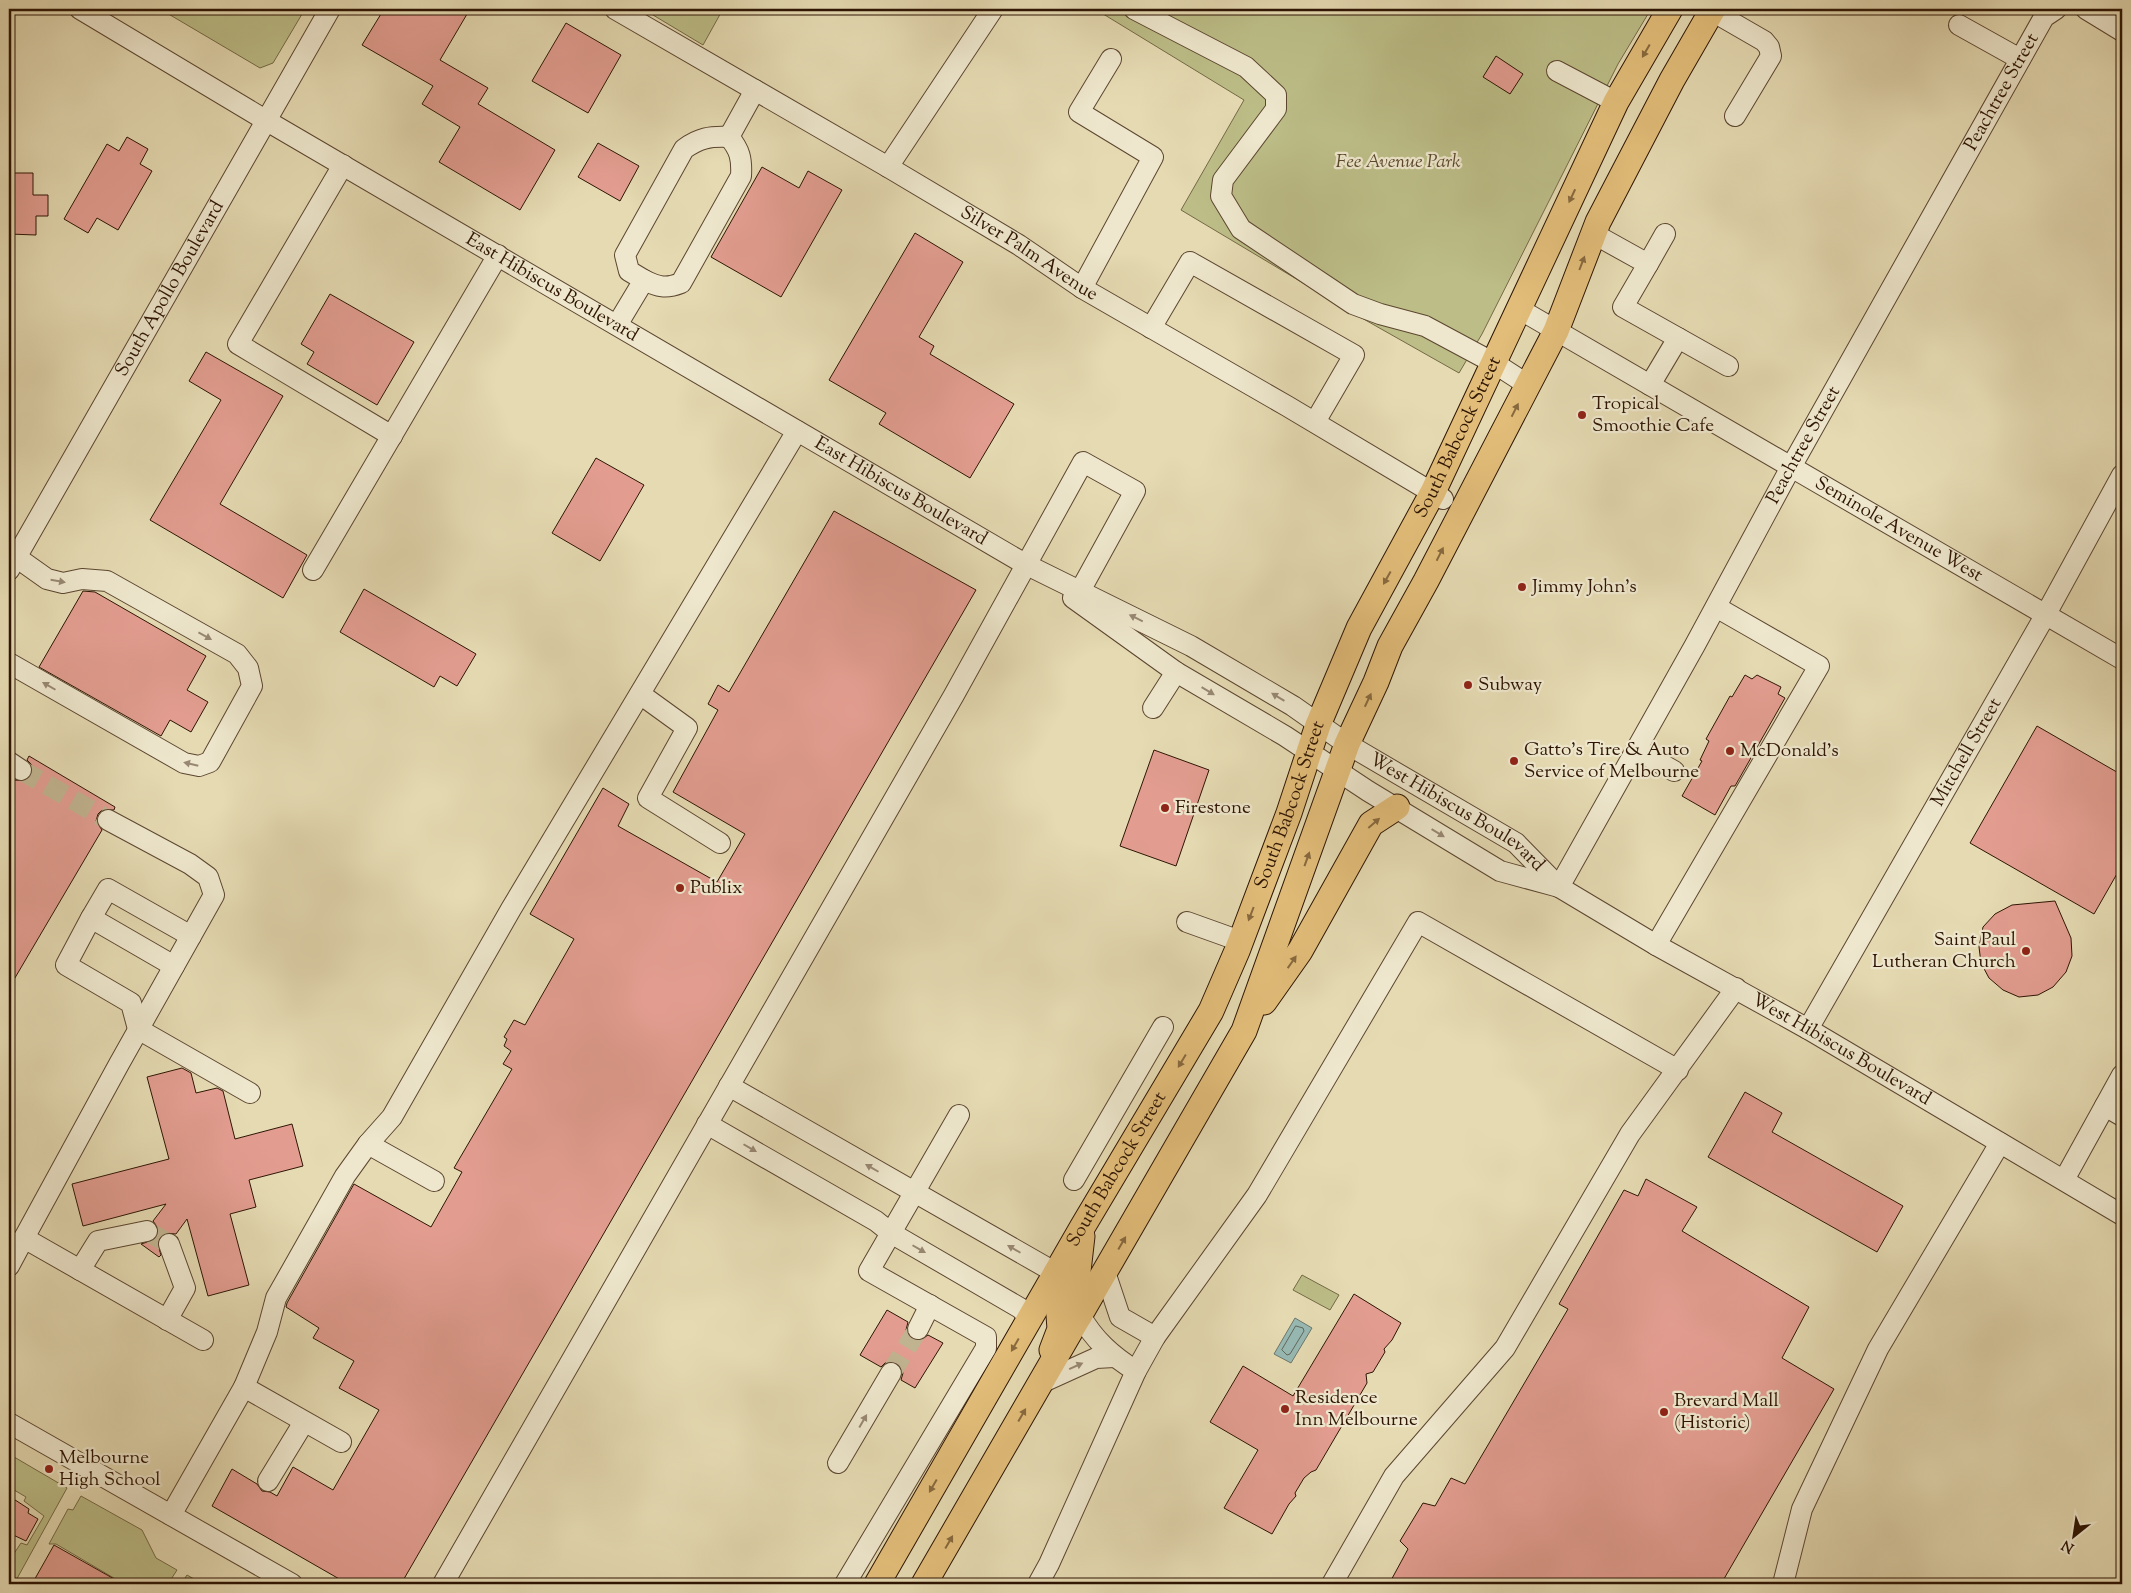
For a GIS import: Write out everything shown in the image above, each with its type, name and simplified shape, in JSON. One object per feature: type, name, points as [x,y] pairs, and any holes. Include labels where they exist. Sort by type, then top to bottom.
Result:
[{"type":"main road","name":"South Babcock Street","points":[[877,1584],[1083,1226],[1211,1011],[1289,813],[1318,724],[1359,628],[1438,496],[1494,363],[1616,102],[1670,9]]},
{"type":"main road","name":"South Babcock Street","points":[[924,1584],[1244,1031],[1347,744],[1376,682],[1390,646],[1426,581],[1556,331],[1594,234],[1672,80],[1712,10]]},
{"type":"main road","points":[[1244,1031],[1300,951],[1371,824],[1396,807]]},
{"type":"main road","points":[[1080,1315],[1076,1289],[1083,1226]]},
{"type":"main road","points":[[1041,1383],[1060,1329],[1056,1273]]},
{"type":"street","name":"East Hibiscus Boulevard","points":[[80,9],[267,121],[1025,564],[1192,646],[1293,706],[1318,724]]},
{"type":"street","name":"South Apollo Boulevard","points":[[12,564],[330,9]]},
{"type":"street","name":"Silver Palm Avenue","points":[[615,9],[888,167],[1019,245],[1082,288],[1315,422],[1438,496]]},
{"type":"street","points":[[888,167],[993,9]]},
{"type":"street","points":[[1134,9],[1246,67],[1276,95],[1276,109],[1223,180],[1220,196],[1241,229],[1353,304],[1380,314],[1426,326],[1494,363],[1528,385]]},
{"type":"street","name":"Peachtree Street","points":[[1559,887],[1716,607],[1791,467],[2020,59],[2044,17],[2056,9]]},
{"type":"street","points":[[2086,9],[2122,31]]},
{"type":"street","points":[[1712,10],[1764,41],[1769,47],[1771,56],[1735,116]]},
{"type":"street","points":[[1959,24],[2020,59]]},
{"type":"street","points":[[1082,288],[1153,158],[1079,112],[1110,59]]},
{"type":"street","points":[[1557,71],[1616,102]]},
{"type":"street","points":[[728,137],[755,90]]},
{"type":"street","points":[[710,136],[728,137],[738,148],[742,162],[741,176],[681,283],[669,288],[657,286],[629,271],[625,255],[684,149],[695,141],[710,136]]},
{"type":"street","points":[[343,165],[238,344],[392,436]]},
{"type":"street","points":[[1594,234],[1648,264]]},
{"type":"street","points":[[1664,234],[1623,307],[1728,366]]},
{"type":"street","points":[[313,570],[498,255]]},
{"type":"street","points":[[1151,328],[1190,262],[1354,355],[1315,422]]},
{"type":"street","points":[[617,326],[644,280]]},
{"type":"street","name":"Seminole Avenue West","points":[[1519,309],[2122,659]]},
{"type":"street","points":[[1650,385],[1678,338]]},
{"type":"street","points":[[171,1515],[244,1388],[267,1332],[276,1298],[345,1176],[368,1144],[392,1117],[511,909],[797,431]]},
{"type":"street","points":[[443,1584],[976,655],[1083,462],[1135,491],[1080,591]]},
{"type":"street","name":"Mitchell Street","points":[[1808,1029],[2046,614],[2122,475]]},
{"type":"street","points":[[9,663],[184,763],[199,766],[210,762],[252,686],[248,668],[236,654],[107,581],[82,579],[63,583],[47,579],[12,564]]},
{"type":"street","name":"East Hibiscus Boulevard","points":[[1025,564],[1176,672],[1285,736],[1309,753]]},
{"type":"street","points":[[1656,945],[1819,666],[1716,607]]},
{"type":"street","points":[[1153,708],[1176,672]]},
{"type":"street","points":[[640,694],[687,728],[648,798],[720,843]]},
{"type":"street","name":"West Hibiscus Boulevard","points":[[1318,724],[1347,744],[1516,842],[1559,887],[1656,945],[1808,1029],[2122,1215]]},
{"type":"street","points":[[1637,750],[1674,772]]},
{"type":"street","name":"West Hibiscus Boulevard","points":[[1309,753],[1500,871],[1559,887]]},
{"type":"street","points":[[9,1266],[138,1029],[214,895],[208,877],[190,864],[108,820]]},
{"type":"street","points":[[191,936],[108,889],[66,965],[131,1003],[138,1029],[250,1093]]},
{"type":"street","points":[[91,918],[174,966]]},
{"type":"street","points":[[1187,922],[1240,941]]},
{"type":"street","points":[[1038,1584],[1049,1564],[1136,1371],[1155,1337],[1257,1196],[1418,922],[1678,1070]]},
{"type":"street","points":[[1332,1584],[1394,1476],[1505,1348],[1630,1134],[1736,988]]},
{"type":"street","points":[[1074,1180],[1163,1027]]},
{"type":"street","points":[[2064,1180],[2114,1111],[2122,1075]]},
{"type":"street","points":[[729,1086],[900,1184],[916,1191],[1056,1273]]},
{"type":"street","points":[[845,1584],[986,1348],[986,1337],[869,1271],[959,1115]]},
{"type":"street","points":[[707,1124],[876,1221],[891,1233],[1020,1308],[1030,1318]]},
{"type":"street","points":[[1783,1584],[1802,1509],[1878,1349],[2000,1143]]},
{"type":"street","points":[[368,1144],[434,1181]]},
{"type":"street","points":[[80,1270],[98,1242],[146,1231]]},
{"type":"street","points":[[24,1238],[203,1340]]},
{"type":"street","points":[[167,1320],[185,1288],[169,1244]]},
{"type":"street","points":[[1105,1272],[1120,1317],[1155,1337]]},
{"type":"street","points":[[918,1329],[930,1305]]},
{"type":"street","points":[[1080,1315],[1091,1335],[1114,1357],[1136,1371]]},
{"type":"street","points":[[1041,1383],[1096,1358],[1114,1357]]},
{"type":"street","points":[[838,1463],[890,1373]]},
{"type":"street","points":[[244,1388],[340,1442]]},
{"type":"street","points":[[268,1481],[304,1422]]},
{"type":"street","points":[[9,1423],[292,1584]]},
{"type":"green space","points":[[160,9],[305,9],[273,63],[260,68]]},
{"type":"green space","points":[[643,9],[723,9],[703,45]]},
{"type":"green space","name":"Fee Avenue Park","points":[[1095,9],[1651,9],[1618,64],[1482,334],[1459,373],[1360,317],[1181,210],[1244,100]]},
{"type":"green space","points":[[1302,1275],[1339,1295],[1330,1310],[1293,1290]]},
{"type":"green space","points":[[9,1454],[67,1488],[14,1584],[9,1584],[9,1561],[21,1543],[27,1545],[44,1516],[24,1501],[26,1497],[9,1487]]},
{"type":"green space","points":[[81,1496],[142,1530],[156,1558],[177,1570],[168,1584],[124,1584],[56,1544],[49,1544],[68,1509],[73,1510]]},
{"type":"green space","points":[[187,1575],[203,1584],[181,1584]]},
{"type":"water","points":[[1295,1318],[1312,1328],[1291,1363],[1274,1354]]},
{"type":"building","points":[[384,9],[470,9],[440,60],[488,88],[478,104],[555,150],[520,210],[439,162],[460,127],[422,104],[433,86],[362,45]]},
{"type":"building","points":[[566,23],[621,55],[588,113],[532,81]]},
{"type":"building","points":[[1496,56],[1523,74],[1510,94],[1483,77]]},
{"type":"building","points":[[127,137],[148,149],[140,164],[152,171],[118,230],[97,218],[88,233],[64,219],[107,144],[119,151]]},
{"type":"building","points":[[598,143],[639,166],[620,201],[578,177]]},
{"type":"building","points":[[762,167],[799,188],[808,171],[842,190],[781,297],[711,257]]},
{"type":"building","points":[[9,173],[33,173],[33,195],[48,195],[48,216],[36,216],[36,235],[9,234]]},
{"type":"building","points":[[915,233],[963,262],[919,337],[934,346],[930,354],[1014,404],[970,478],[879,424],[886,413],[829,380]]},
{"type":"building","points":[[330,294],[414,342],[377,405],[307,364],[314,352],[301,344]]},
{"type":"building","points":[[206,352],[283,396],[220,504],[307,555],[283,598],[150,520],[221,400],[189,381]]},
{"type":"building","points":[[596,458],[644,485],[600,561],[552,533]]},
{"type":"building","points":[[834,511],[976,590],[401,1584],[348,1584],[212,1506],[232,1469],[257,1484],[262,1491],[270,1492],[277,1496],[293,1467],[333,1490],[379,1410],[339,1388],[354,1361],[313,1338],[319,1328],[286,1307],[287,1303],[354,1184],[431,1227],[462,1172],[454,1168],[512,1069],[503,1064],[511,1051],[504,1046],[507,1039],[504,1037],[514,1020],[525,1025],[574,939],[530,914],[603,788],[629,804],[618,826],[717,882],[745,834],[673,792],[718,710],[708,704],[718,685],[729,692]]},
{"type":"building","points":[[364,589],[476,654],[457,686],[440,676],[434,687],[340,632]]},
{"type":"building","points":[[83,591],[95,592],[206,656],[187,690],[208,702],[191,732],[170,720],[161,736],[39,667]]},
{"type":"building","name":"McDonald's","points":[[1745,675],[1752,679],[1757,675],[1781,687],[1778,694],[1785,698],[1735,786],[1731,786],[1715,815],[1682,796],[1702,761],[1700,760],[1709,741],[1706,739],[1730,696],[1732,697]]},
{"type":"building","points":[[2037,726],[2122,775],[2122,865],[2094,914],[1970,843]]},
{"type":"building","name":"Firestone","points":[[1154,750],[1209,770],[1176,866],[1120,846]]},
{"type":"building","points":[[29,756],[115,807],[114,810],[102,810],[98,814],[96,821],[102,830],[9,988],[9,790],[15,780],[26,781],[31,776],[32,765],[27,760]]},
{"type":"building","name":"Saint Paul Lutheran Church","points":[[2055,901],[2071,938],[2072,956],[2066,972],[2053,987],[2038,995],[2019,997],[2003,990],[1989,978],[1981,963],[1979,947],[1983,927],[1995,914],[2012,905]]},
{"type":"building","points":[[182,1068],[191,1073],[196,1093],[217,1088],[223,1091],[235,1139],[292,1124],[303,1166],[249,1180],[256,1207],[230,1214],[249,1285],[208,1296],[187,1219],[176,1234],[165,1233],[160,1237],[157,1242],[161,1255],[159,1257],[141,1244],[154,1240],[158,1235],[158,1228],[153,1221],[166,1204],[83,1226],[72,1184],[169,1159],[147,1077]]},
{"type":"building","points":[[1745,1092],[1782,1113],[1772,1132],[1903,1206],[1877,1252],[1708,1157]]},
{"type":"building","points":[[1646,1179],[1697,1207],[1682,1231],[1809,1307],[1782,1358],[1834,1389],[1721,1584],[1389,1584],[1408,1549],[1400,1541],[1423,1503],[1435,1506],[1451,1478],[1465,1484],[1568,1309],[1559,1304],[1624,1190],[1638,1196]]},
{"type":"building","name":"Residence Inn Melbourne","points":[[1354,1294],[1401,1323],[1392,1340],[1384,1349],[1385,1352],[1373,1372],[1366,1374],[1367,1383],[1316,1470],[1304,1478],[1295,1493],[1296,1496],[1289,1504],[1272,1534],[1224,1508],[1258,1450],[1210,1422],[1243,1366],[1293,1396]]},
{"type":"building","points":[[887,1310],[908,1322],[906,1330],[912,1339],[919,1341],[928,1335],[943,1343],[915,1388],[901,1380],[903,1373],[897,1363],[891,1361],[881,1367],[860,1355]]},
{"type":"building","points":[[9,1496],[29,1509],[28,1513],[38,1519],[26,1541],[9,1533]]},
{"type":"building","points":[[54,1545],[123,1584],[32,1584]]},
{"type":"tunnel","points":[[21,770],[108,820]]},
{"type":"tunnel","points":[[147,1231],[169,1244]]},
{"type":"tunnel","points":[[891,1373],[918,1329]]},
{"type":"place","name":"Tropical Smoothie Cafe","points":[[1582,415]]},
{"type":"place","name":"Jimmy John's","points":[[1522,587]]},
{"type":"place","name":"Subway","points":[[1468,685]]},
{"type":"place","name":"McDonald's","points":[[1730,751]]},
{"type":"place","name":"Gatto's Tire & Auto Service of Melbourne","points":[[1514,761]]},
{"type":"place","name":"Firestone","points":[[1165,808]]},
{"type":"place","name":"Publix","points":[[680,888]]},
{"type":"place","name":"Saint Paul Lutheran Church","points":[[2026,951]]},
{"type":"place","name":"Residence Inn Melbourne","points":[[1285,1409]]},
{"type":"place","name":"Brevard Mall (Historic)","points":[[1664,1412]]},
{"type":"place","name":"Melbourne High School","points":[[49,1469]]}]
